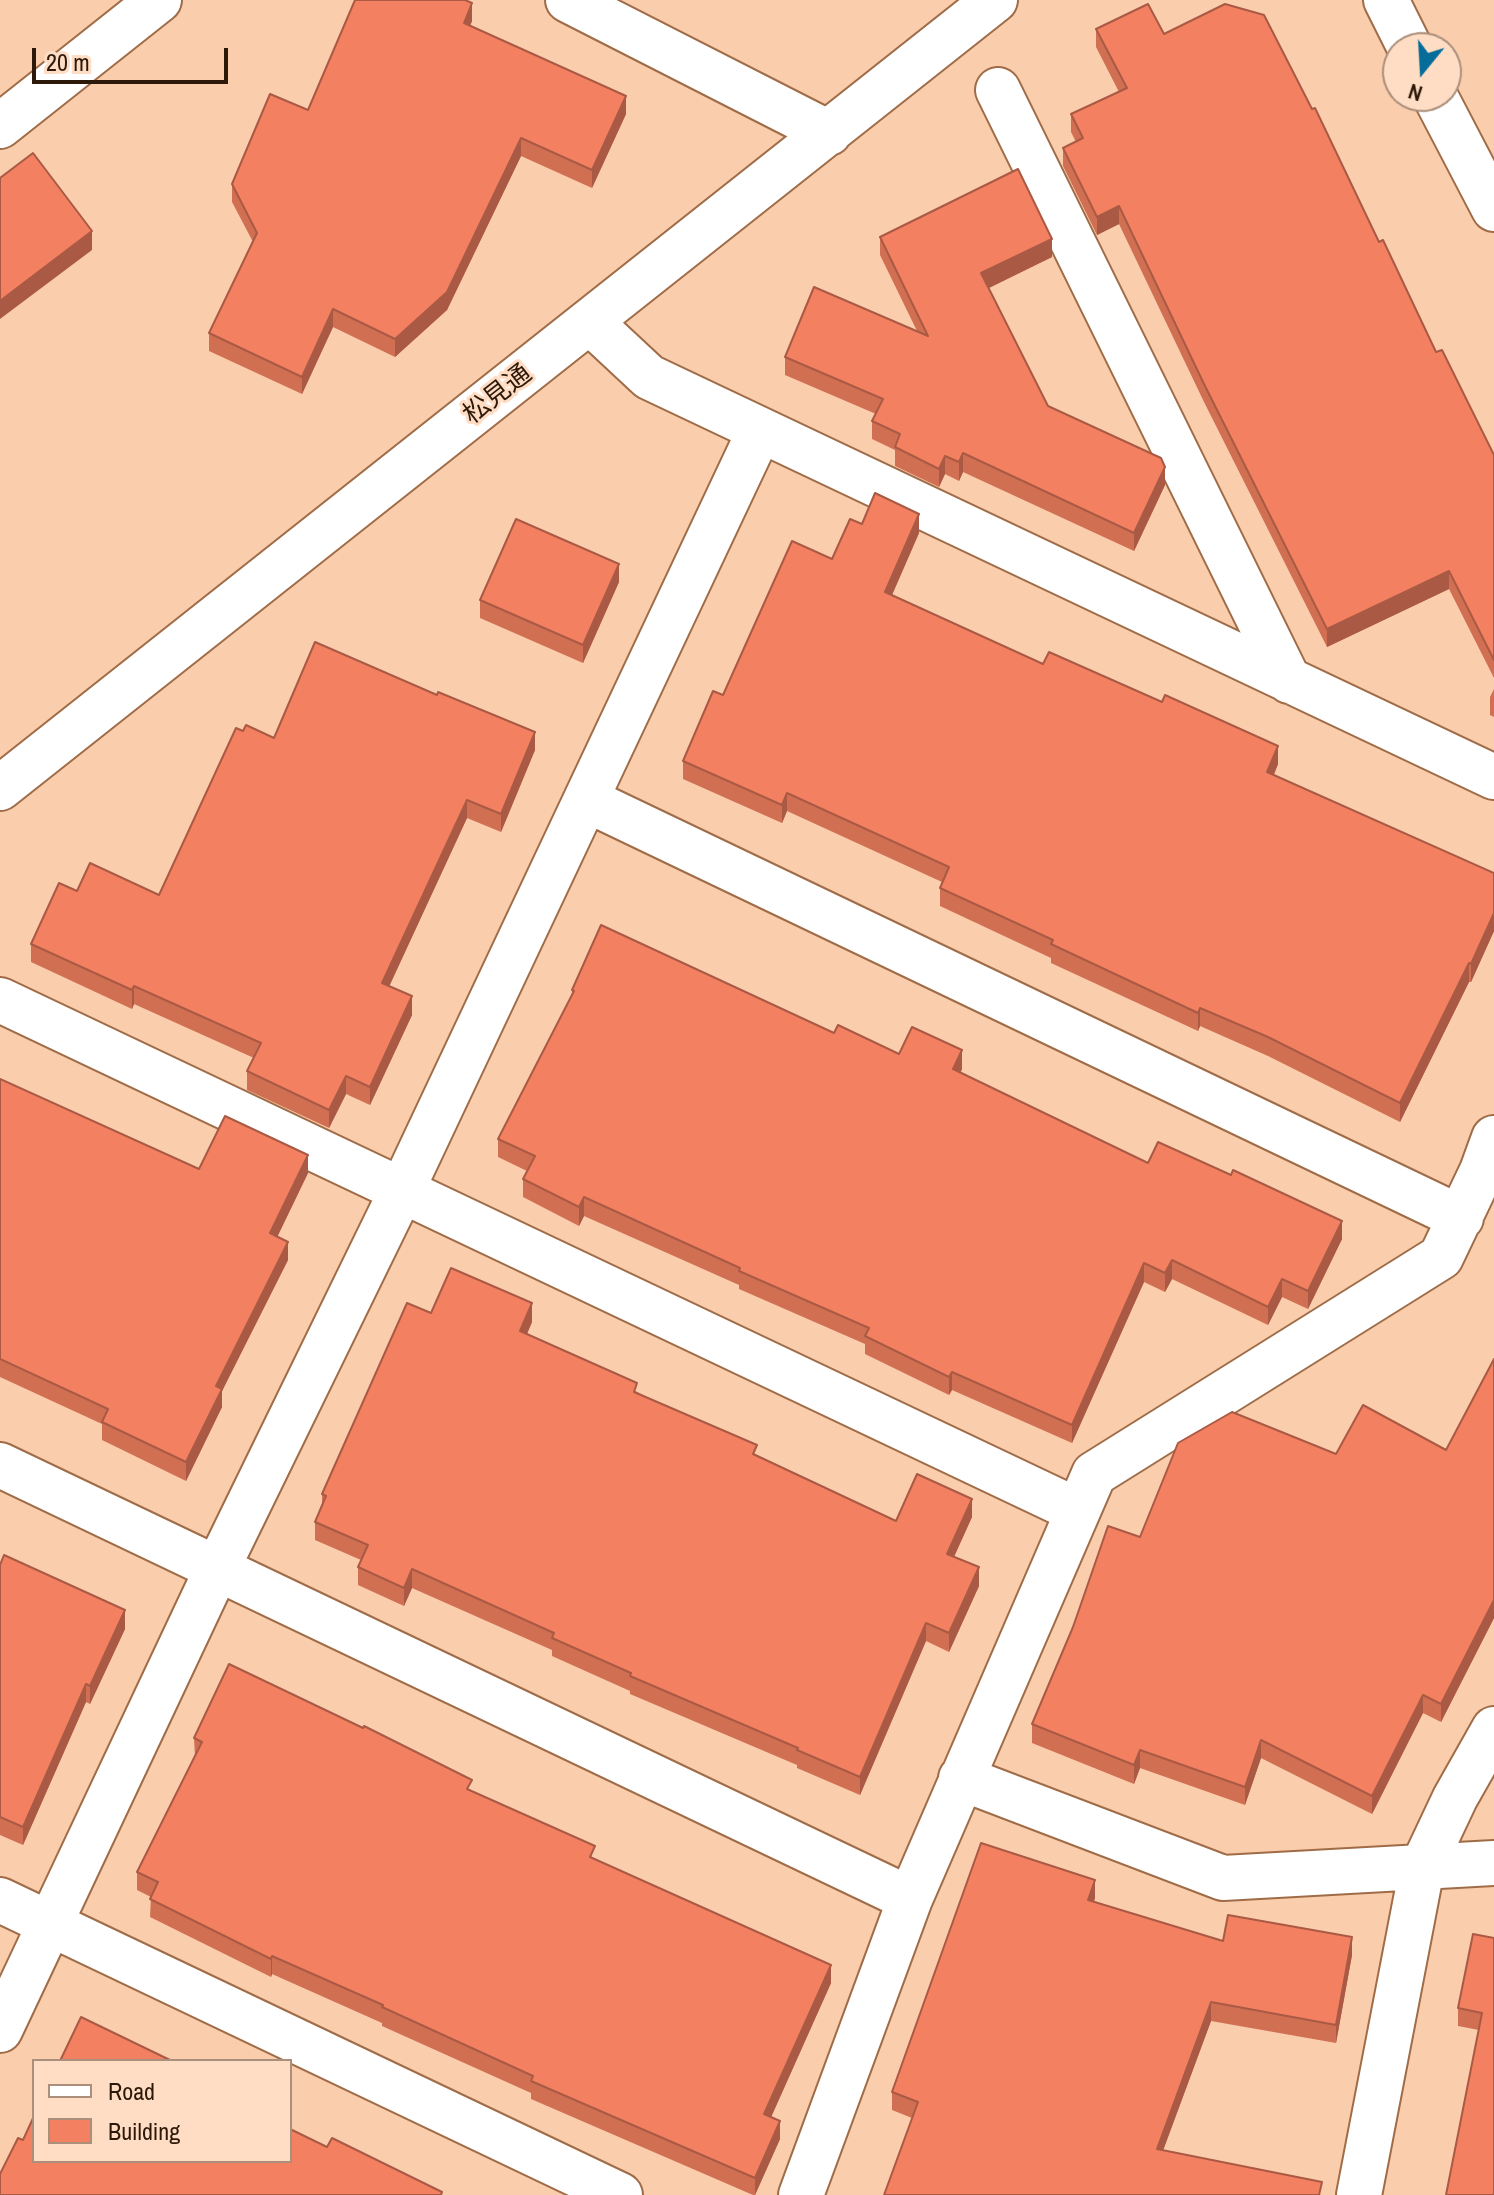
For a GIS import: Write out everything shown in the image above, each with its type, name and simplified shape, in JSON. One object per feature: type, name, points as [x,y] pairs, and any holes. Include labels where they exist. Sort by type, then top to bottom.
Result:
[{"type":"street","points":[[0,126],[159,0]]},
{"type":"street","points":[[568,0],[829,133]]},
{"type":"street","name":"松見通","points":[[0,788],[995,0]]},
{"type":"street","points":[[1386,0],[1402,32]]},
{"type":"street","points":[[998,90],[1289,681]]},
{"type":"street","points":[[1443,112],[1494,209]]},
{"type":"street","points":[[590,322],[649,377],[1494,777]]},
{"type":"street","points":[[0,2030],[217,1569],[402,1190],[760,430]]},
{"type":"street","points":[[587,800],[1461,1218]]},
{"type":"street","points":[[0,1000],[1076,1510]]},
{"type":"street","points":[[801,2195],[910,1899],[1094,1474],[1441,1257],[1461,1218],[1494,1138]]},
{"type":"street","points":[[0,1465],[910,1899]]},
{"type":"street","points":[[1359,2195],[1422,1868],[1455,1798],[1494,1729]]},
{"type":"street","points":[[961,1778],[1223,1878],[1494,1863]]},
{"type":"street","points":[[0,1900],[620,2195]]},
{"type":"building","points":[[355,0],[465,0],[472,3],[464,23],[626,96],[592,170],[521,138],[447,292],[395,339],[333,309],[302,377],[209,333],[257,233],[232,184],[270,94],[308,110]]},
{"type":"building","points":[[1148,4],[1164,34],[1225,4],[1264,15],[1312,109],[1315,108],[1379,242],[1383,240],[1436,352],[1442,350],[1494,455],[1494,660],[1449,571],[1327,629],[1119,206],[1097,217],[1063,148],[1083,138],[1071,114],[1127,88],[1096,29]]},
{"type":"building","points":[[33,153],[92,231],[0,301],[0,178]]},
{"type":"building","points":[[1018,169],[1052,239],[981,273],[1048,406],[1161,458],[1165,467],[1134,533],[963,453],[959,462],[945,456],[939,469],[895,447],[900,434],[872,421],[883,399],[785,357],[814,287],[928,336],[880,237]]},
{"type":"building","points":[[875,493],[919,514],[885,592],[1043,664],[1049,652],[1162,702],[1165,695],[1278,746],[1267,772],[1494,873],[1494,913],[1400,1103],[1268,1037],[1200,1008],[1198,1013],[1051,944],[1053,940],[940,888],[949,867],[787,793],[782,805],[683,761],[713,691],[723,695],[792,541],[832,559],[850,519],[862,524]]},
{"type":"building","points":[[516,519],[619,564],[583,645],[480,600]]},
{"type":"building","points":[[315,642],[437,695],[438,692],[535,732],[501,814],[467,800],[382,983],[412,996],[370,1087],[346,1076],[329,1110],[247,1071],[261,1043],[31,944],[59,883],[77,891],[90,863],[159,895],[236,728],[243,731],[246,725],[274,738]]},
{"type":"building","points":[[601,925],[834,1033],[838,1025],[899,1054],[912,1027],[962,1050],[953,1069],[1148,1163],[1158,1142],[1231,1175],[1233,1170],[1342,1221],[1308,1291],[1282,1279],[1268,1307],[1172,1260],[1165,1273],[1144,1263],[1072,1425],[952,1372],[949,1377],[865,1336],[869,1328],[739,1271],[740,1268],[584,1197],[579,1207],[523,1179],[535,1156],[498,1139],[574,991]]},
{"type":"building","points":[[0,1079],[199,1169],[225,1116],[308,1155],[270,1233],[288,1242],[216,1386],[222,1389],[186,1462],[102,1422],[108,1409],[0,1359]]},
{"type":"building","points":[[451,1268],[532,1303],[520,1331],[637,1383],[634,1392],[757,1445],[753,1454],[896,1521],[917,1474],[972,1499],[947,1554],[979,1567],[949,1633],[926,1623],[860,1777],[630,1676],[631,1673],[552,1638],[554,1633],[412,1569],[404,1588],[358,1567],[368,1545],[315,1522],[326,1496],[322,1494],[407,1303],[431,1313]]},
{"type":"building","points":[[1494,1359],[1494,1600],[1441,1704],[1423,1695],[1372,1796],[1261,1740],[1245,1787],[1140,1750],[1134,1765],[1032,1724],[1073,1627],[1108,1526],[1140,1537],[1178,1443],[1232,1412],[1336,1454],[1363,1405],[1446,1450]]},
{"type":"building","points":[[4,1555],[125,1610],[90,1686],[86,1684],[23,1827],[0,1817],[0,1565]]},
{"type":"building","points":[[229,1664],[472,1780],[467,1789],[595,1846],[590,1857],[831,1965],[764,2114],[780,2121],[755,2178],[531,2081],[533,2076],[383,2005],[272,1956],[271,1959],[150,1899],[158,1882],[137,1872],[202,1742],[194,1738]]},
{"type":"building","points":[[981,1843],[1095,1880],[1088,1900],[1223,1941],[1228,1915],[1352,1937],[1336,2025],[1211,2002],[1157,2149],[1322,2182],[1319,2195],[884,2195],[918,2102],[892,2092]]},
{"type":"building","points":[[1473,1934],[1494,1938],[1494,2195],[1446,2195],[1482,2013],[1458,2008]]},
{"type":"building","points":[[81,2017],[168,2059],[61,2059]]},
{"type":"building","points":[[32,2120],[32,2163],[292,2163],[292,2130],[327,2147],[332,2138],[442,2192],[441,2195],[0,2195],[0,2174],[18,2138],[23,2140]]}]
